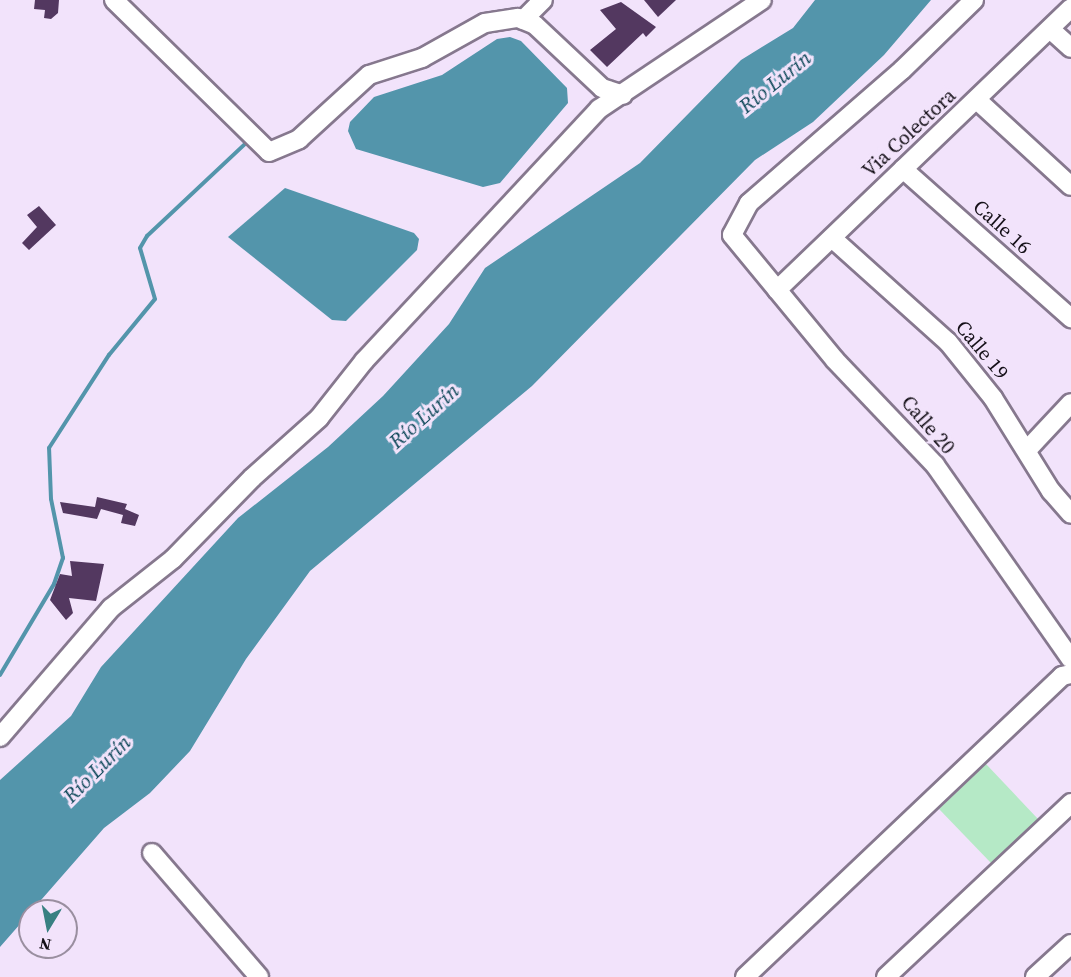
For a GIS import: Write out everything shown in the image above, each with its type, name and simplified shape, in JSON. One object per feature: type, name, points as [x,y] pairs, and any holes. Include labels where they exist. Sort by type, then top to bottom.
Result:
[{"type":"street","points":[[114,0],[258,146],[269,152],[281,150],[369,75],[423,58],[485,23],[523,20],[535,25],[602,88],[623,95]]},
{"type":"street","points":[[523,20],[543,0]]},
{"type":"street","points":[[0,737],[111,608],[173,559],[252,478],[319,418],[364,361],[599,109],[762,0]]},
{"type":"street","name":"Calle 20","points":[[974,0],[902,70],[749,203],[732,235],[777,290],[935,465],[1071,659]]},
{"type":"street","name":"Via Colectora","points":[[777,290],[1071,8]]},
{"type":"street","points":[[1050,29],[1071,48]]},
{"type":"street","points":[[977,100],[1071,186]]},
{"type":"street","name":"Calle 16","points":[[903,169],[1071,318]]},
{"type":"street","name":"Calle 19","points":[[831,238],[948,342],[1071,514]]},
{"type":"street","points":[[1027,450],[1071,403]]},
{"type":"street","points":[[745,977],[1062,676],[1071,674]]},
{"type":"street","points":[[886,977],[1071,803]]},
{"type":"street","points":[[152,853],[259,977]]},
{"type":"street","points":[[1035,977],[1071,944]]},
{"type":"green space","points":[[986,764],[1038,819],[991,863],[939,809]]},
{"type":"water","name":"Río Lurín","points":[[815,0],[931,0],[884,55],[813,122],[755,160],[532,386],[310,571],[246,659],[190,751],[150,793],[104,828],[42,899],[18,899],[18,926],[0,947],[0,780],[71,716],[101,667],[238,518],[328,447],[383,396],[449,324],[485,268],[640,163],[741,60],[793,28]]},
{"type":"water","points":[[510,37],[521,41],[567,88],[568,103],[500,183],[483,187],[356,149],[348,131],[350,122],[374,97],[442,75],[497,39]]},
{"type":"water","points":[[285,188],[414,233],[419,239],[417,250],[346,321],[332,320],[228,237]]},
{"type":"building","points":[[35,0],[59,0],[58,13],[51,19],[44,18],[45,10],[34,9]]},
{"type":"building","points":[[644,0],[676,0],[658,17]]},
{"type":"building","points":[[621,2],[656,27],[646,37],[643,33],[607,67],[590,50],[616,29],[600,10]]},
{"type":"building","points":[[39,206],[56,225],[29,250],[22,243],[37,227],[27,215]]},
{"type":"building","points":[[97,497],[127,504],[125,509],[139,515],[135,526],[121,523],[123,515],[101,509],[97,519],[63,513],[60,502],[95,507]]},
{"type":"building","points":[[70,561],[104,564],[96,601],[69,598],[73,613],[66,620],[50,600],[60,574],[72,576]]},
{"type":"waterway","points":[[0,675],[54,584],[63,558],[51,499],[49,448],[109,355],[155,299],[140,248],[147,236],[246,143],[210,106]]}]
